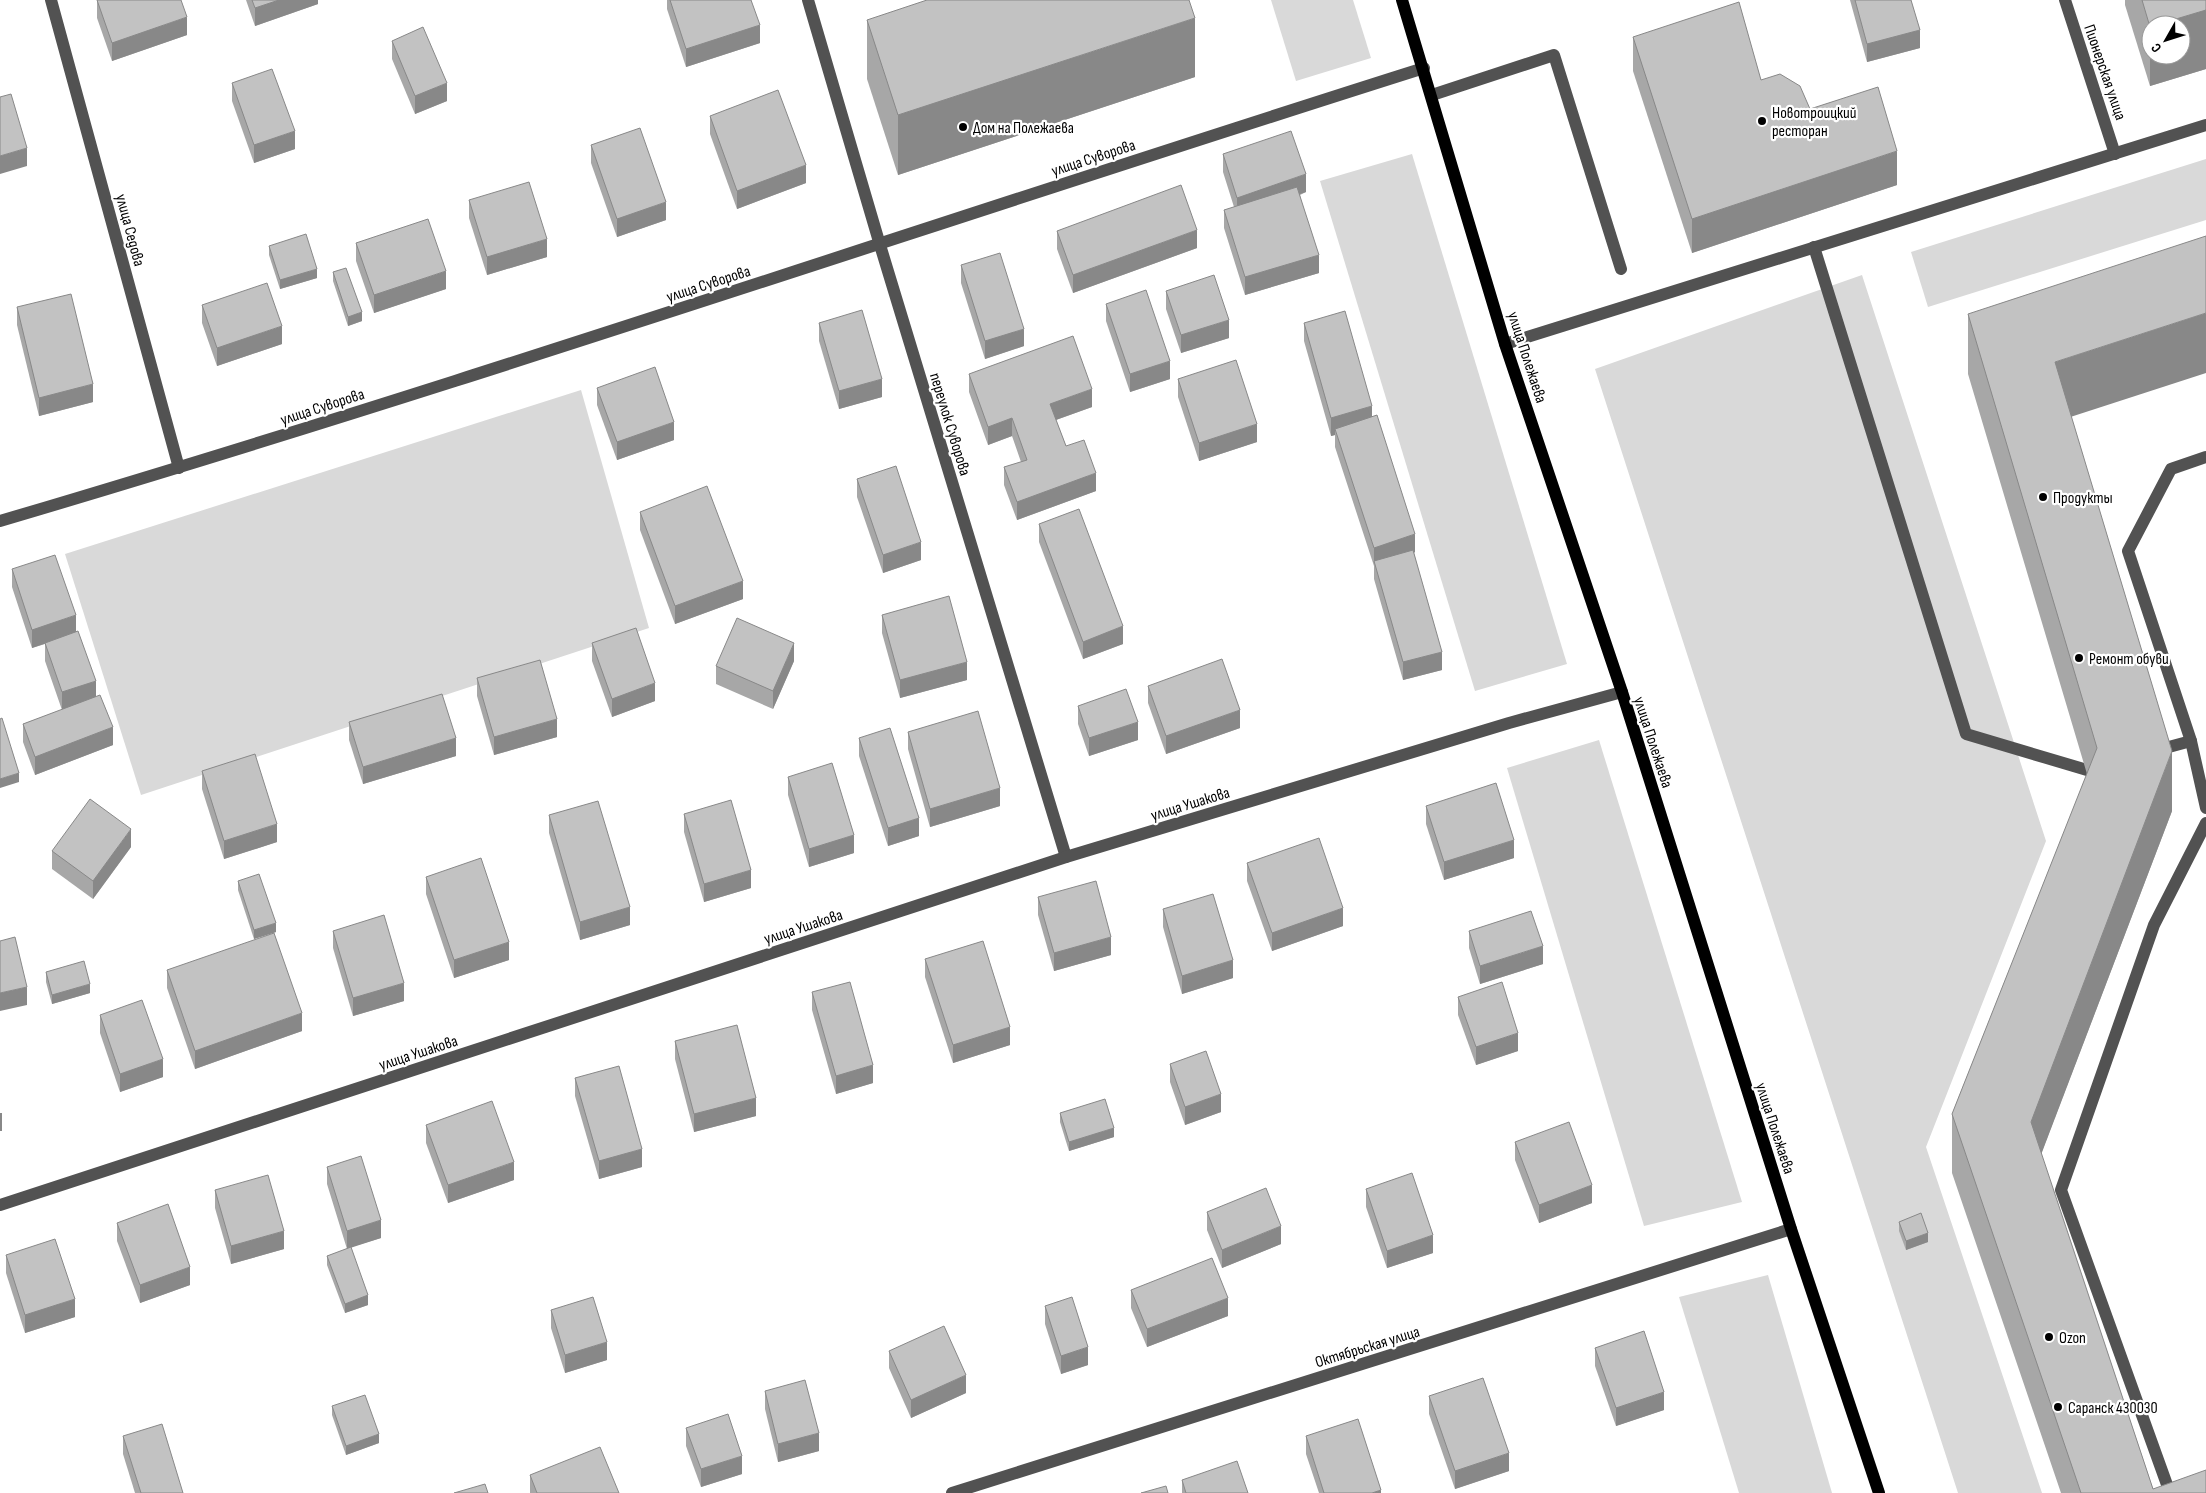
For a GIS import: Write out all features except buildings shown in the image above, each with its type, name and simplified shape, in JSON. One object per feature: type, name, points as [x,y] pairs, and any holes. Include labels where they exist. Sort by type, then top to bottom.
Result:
[{"type":"main road","name":"улица Полежаева","points":[[1402,0],[1424,68],[1505,344],[1622,692],[1791,1229],[1878,1493]]},
{"type":"street","name":"улица Седова","points":[[51,0],[180,468]]},
{"type":"street","name":"переулок Суворова","points":[[808,0],[880,245],[1066,857]]},
{"type":"street","name":"Пионерская улица","points":[[2065,0],[2115,154]]},
{"type":"street","points":[[1432,95],[1554,55],[1621,269]]},
{"type":"street","name":"улица Суворова","points":[[0,522],[180,468],[880,245],[1248,122],[1424,68]]},
{"type":"street","points":[[1505,344],[2206,125]]},
{"type":"street","points":[[1814,248],[1966,734],[2087,770]]},
{"type":"street","points":[[2206,457],[2171,469],[2128,551],[2191,741],[2206,808]]},
{"type":"street","name":"улица Ушакова","points":[[0,1205],[1066,857],[1499,726],[1622,692]]},
{"type":"street","points":[[2154,751],[2191,741]]},
{"type":"street","points":[[2170,1493],[2061,1190],[2154,926],[2206,823]]},
{"type":"street","name":"Октябрьская улица","points":[[952,1493],[1791,1229]]},
{"type":"shaded area","points":[[1271,0],[1353,0],[1371,58],[1296,81]]},
{"type":"shaded area","points":[[1412,154],[1567,664],[1475,691],[1320,181]]},
{"type":"shaded area","points":[[2206,159],[2206,220],[1928,307],[1911,252]]},
{"type":"shaded area","points":[[1862,275],[2046,841],[1926,1147],[2042,1493],[1958,1493],[1595,369]]},
{"type":"shaded area","points":[[581,390],[649,628],[141,795],[65,554]]},
{"type":"shaded area","points":[[1599,740],[1742,1202],[1644,1226],[1507,768]]},
{"type":"shaded area","points":[[1768,1275],[1832,1493],[1739,1493],[1679,1297]]},
{"type":"place","name":"Новотроицкий ресторан","points":[[1762,121]]},
{"type":"place","name":"Дом на Полежаева","points":[[963,127]]},
{"type":"place","name":"Продукты","points":[[2043,497]]},
{"type":"place","name":"Ремонт обуви","points":[[2079,658]]},
{"type":"place","name":"Ozon","points":[[2049,1337]]},
{"type":"place","name":"Саранск 430030","points":[[2058,1407]]}]
